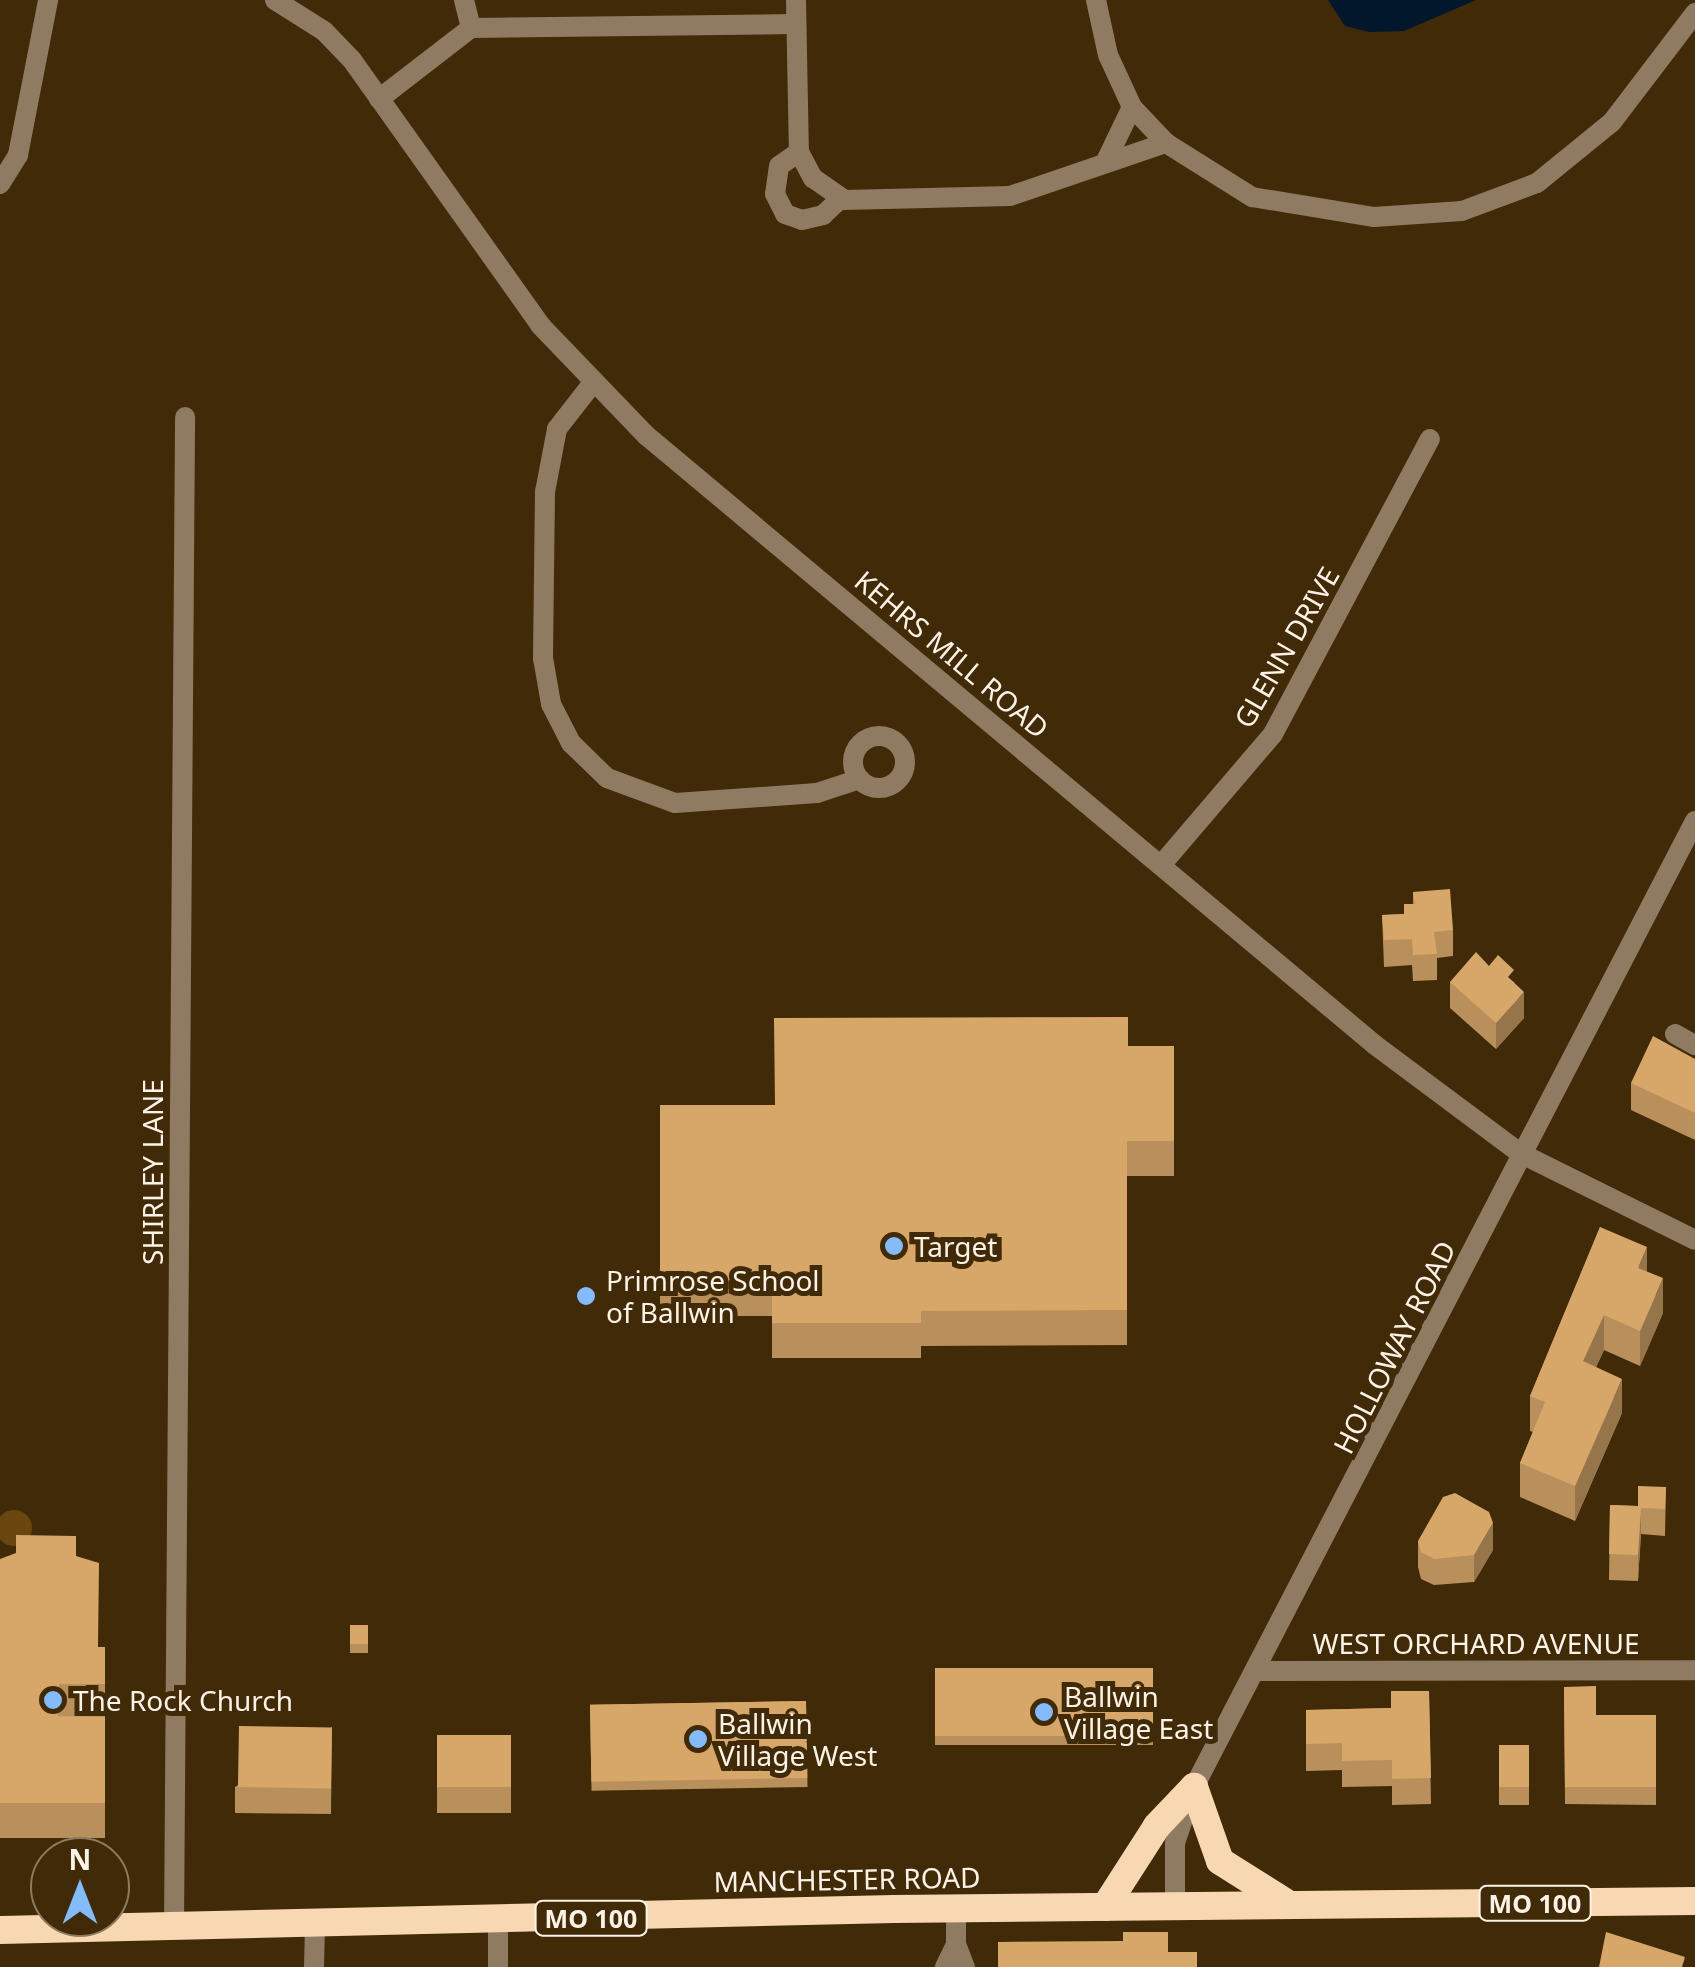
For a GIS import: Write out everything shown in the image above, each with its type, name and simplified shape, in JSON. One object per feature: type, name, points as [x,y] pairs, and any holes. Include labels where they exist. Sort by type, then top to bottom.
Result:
[{"type":"highway","points":[[1104,1906],[1158,1826],[1194,1787],[1220,1861],[1291,1904]]},
{"type":"highway","name":"MANCHESTER ROAD","points":[[0,1930],[1104,1906],[1695,1902]]},
{"type":"street","points":[[0,184],[18,155],[48,0]]},
{"type":"street","name":"KEHRS MILL ROAD","points":[[276,0],[324,31],[379,98],[540,324],[592,384],[1375,1045],[1520,1152],[1695,1240]]},
{"type":"street","points":[[464,0],[471,28]]},
{"type":"street","points":[[796,0],[799,152],[813,178],[841,198],[1010,196],[1166,143]]},
{"type":"street","points":[[1096,0],[1108,54],[1132,107],[1166,143],[1225,185],[1282,204],[1374,217],[1482,206],[1537,183],[1592,143],[1695,12]]},
{"type":"street","points":[[379,98],[471,28],[795,24]]},
{"type":"street","points":[[1105,163],[1132,107]]},
{"type":"street","points":[[799,152],[779,166],[775,194],[785,214],[802,220],[823,215],[841,198]]},
{"type":"street","points":[[592,384],[557,428],[545,492],[543,658],[551,704],[571,743],[618,784],[674,802],[818,794],[860,779]]},
{"type":"street","name":"SHIRLEY LANE","points":[[174,1928],[185,417]]},
{"type":"street","name":"GLENN DRIVE","points":[[1162,864],[1272,734],[1430,440]]},
{"type":"street","name":"HOLLOWAY ROAD","points":[[1175,1906],[1174,1843],[1194,1787],[1695,821]]},
{"type":"street","points":[[1675,1034],[1695,1044]]},
{"type":"street","name":"WEST ORCHARD AVENUE","points":[[1256,1672],[1695,1670]]},
{"type":"street","points":[[956,1909],[956,1944],[965,1967]]},
{"type":"street","points":[[498,1920],[498,1967]]},
{"type":"street","points":[[314,1967],[315,1925]]},
{"type":"street","points":[[945,1967],[956,1944]]},
{"type":"shaded area","points":[[14,1510],[26,1516],[32,1528],[26,1540],[14,1546],[2,1540],[-4,1528],[2,1516]]},
{"type":"water","points":[[1328,0],[1476,0],[1404,31],[1369,32],[1345,26]]},
{"type":"building","points":[[1450,889],[1453,930],[1434,932],[1437,954],[1413,955],[1412,939],[1384,940],[1382,915],[1404,914],[1404,904],[1415,904],[1413,892]]},
{"type":"building","points":[[1476,952],[1489,966],[1498,955],[1514,970],[1508,977],[1524,992],[1496,1023],[1450,982]]},
{"type":"building","name":"Target","points":[[1128,1017],[1128,1046],[1174,1046],[1174,1141],[1127,1141],[1127,1310],[921,1311],[921,1323],[772,1323],[772,1282],[660,1282],[660,1105],[775,1105],[774,1018]]},
{"type":"building","points":[[1653,1036],[1695,1059],[1695,1113],[1631,1083]]},
{"type":"building","points":[[1600,1227],[1647,1247],[1638,1268],[1663,1278],[1640,1331],[1604,1315],[1583,1361],[1622,1379],[1575,1486],[1520,1463],[1545,1402],[1530,1396]]},
{"type":"building","points":[[1638,1486],[1666,1487],[1665,1509],[1641,1508],[1638,1555],[1609,1554],[1610,1505],[1638,1506]]},
{"type":"building","points":[[1455,1493],[1489,1512],[1493,1523],[1474,1555],[1434,1559],[1421,1552],[1418,1541],[1443,1497]]},
{"type":"building","name":"The Rock Church","points":[[16,1535],[76,1536],[76,1556],[99,1563],[98,1647],[105,1647],[105,1684],[59,1684],[58,1716],[105,1717],[105,1803],[0,1803],[0,1559],[16,1553]]},
{"type":"building","points":[[350,1625],[368,1625],[368,1644],[350,1644]]},
{"type":"building","name":"Ballwin Village East","points":[[935,1668],[1153,1668],[1153,1736],[935,1736]]},
{"type":"building","points":[[1596,1686],[1596,1715],[1656,1715],[1656,1787],[1565,1787],[1564,1687]]},
{"type":"building","points":[[1391,1691],[1429,1691],[1431,1778],[1392,1779],[1392,1760],[1342,1761],[1342,1743],[1306,1744],[1306,1710],[1391,1708]]},
{"type":"building","name":"Ballwin Village West","points":[[806,1701],[807,1778],[591,1782],[590,1705]]},
{"type":"building","points":[[239,1726],[332,1728],[331,1789],[238,1787]]},
{"type":"building","points":[[437,1735],[511,1735],[511,1787],[437,1787]]},
{"type":"building","points":[[1499,1745],[1529,1745],[1529,1787],[1499,1787]]},
{"type":"building","points":[[1123,1932],[1168,1932],[1168,1952],[1197,1952],[1197,1967],[998,1967],[998,1942],[1123,1941]]},
{"type":"building","points":[[1606,1932],[1685,1957],[1682,1967],[1599,1967]]},
{"type":"place","name":"Target","points":[[894,1246]]},
{"type":"place","name":"Primrose School of Ballwin","points":[[586,1296]]},
{"type":"place","name":"The Rock Church","points":[[53,1700]]},
{"type":"place","name":"Ballwin Village East","points":[[1044,1712]]},
{"type":"place","name":"Ballwin Village West","points":[[698,1739]]}]
